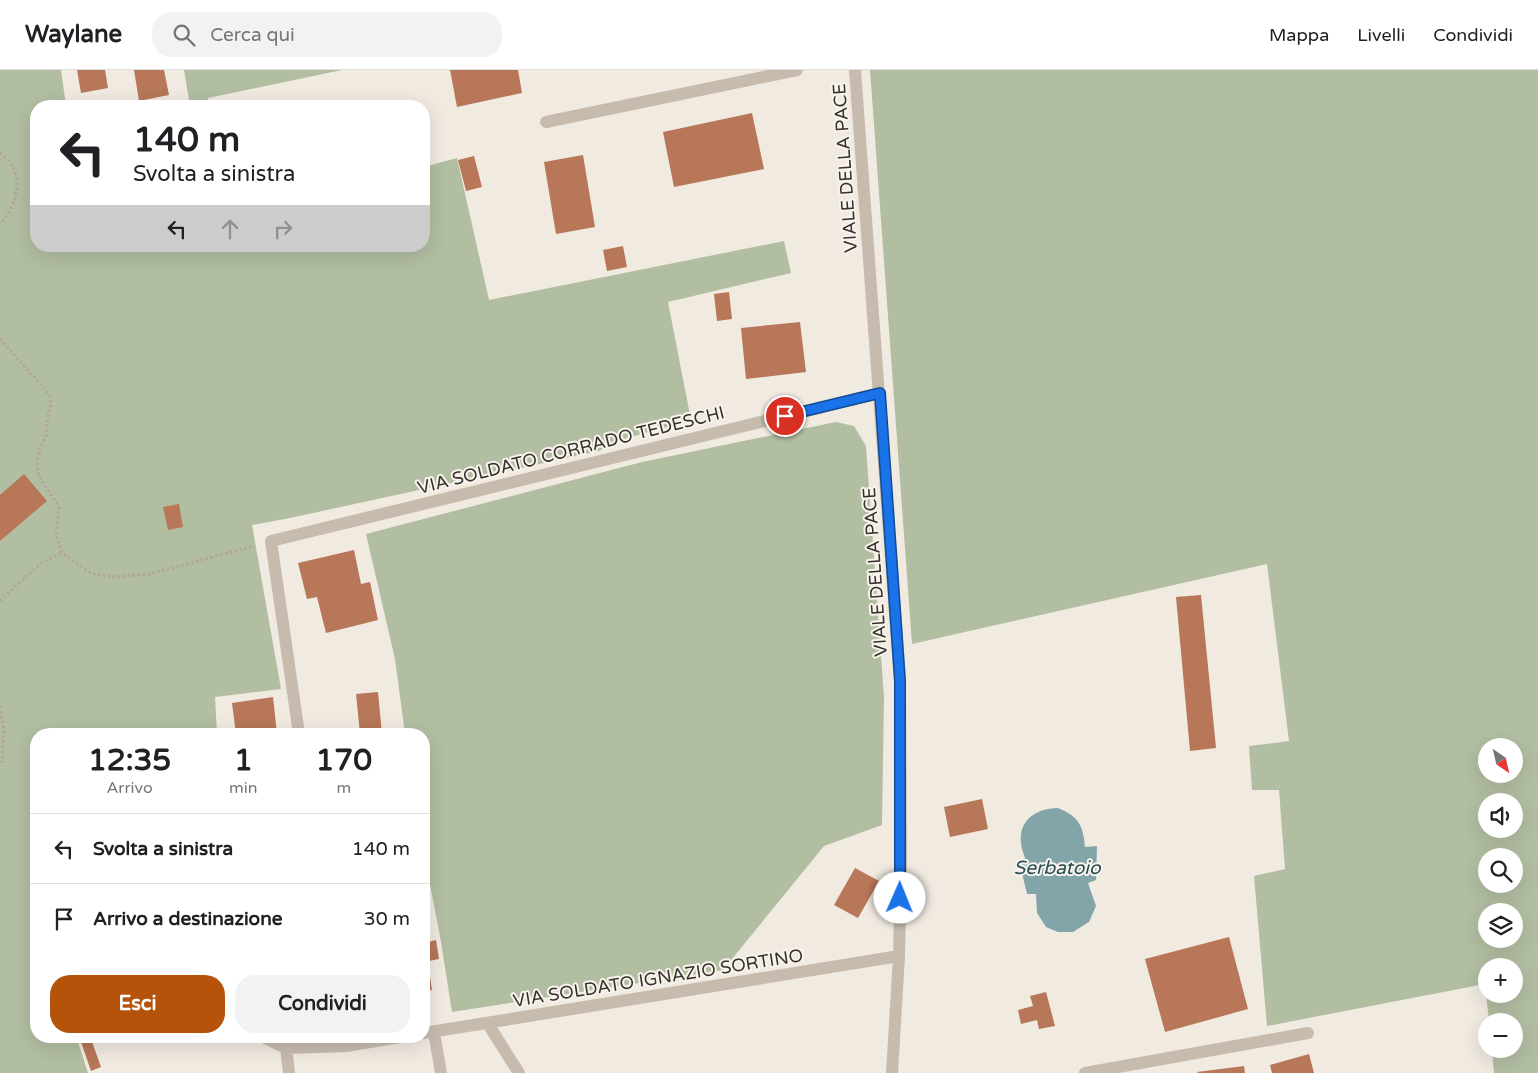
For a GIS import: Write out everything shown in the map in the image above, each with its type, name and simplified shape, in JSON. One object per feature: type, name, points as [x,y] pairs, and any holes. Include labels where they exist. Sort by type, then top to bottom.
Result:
[{"type":"street","points":[[546,122],[797,70]]},
{"type":"street","name":"VIALE DELLA PACE","points":[[855,70],[900,681],[901,860],[899,956],[892,1073]]},
{"type":"street","name":"VIA SOLDATO CORRADO TEDESCHI","points":[[271,541],[880,393]]},
{"type":"street","points":[[271,541],[298,728]]},
{"type":"street","name":"VIA SOLDATO IGNAZIO SORTINO","points":[[430,1033],[899,956]]},
{"type":"street","points":[[488,1024],[518,1073]]},
{"type":"street","points":[[1085,1073],[1308,1032]]},
{"type":"street","points":[[430,1036],[441,1073]]},
{"type":"street","points":[[276,1043],[286,1048],[328,1043]]},
{"type":"street","points":[[286,1048],[289,1073]]},
{"type":"path","points":[[0,153],[10,162],[17,178],[16,195],[6,218],[0,224]]},
{"type":"path","points":[[0,339],[50,395],[52,405],[48,415],[46,437],[40,448],[38,463],[39,476],[59,507],[56,534],[62,553],[91,573],[112,577],[150,574],[271,541]]},
{"type":"path","points":[[0,601],[41,563],[62,553]]},
{"type":"path","points":[[0,706],[4,730],[2,762],[0,766]]},
{"type":"green space","points":[[0,70],[61,70],[65,100],[30,100],[30,252],[430,252],[430,165],[457,158],[489,300],[784,241],[791,273],[668,302],[691,420],[624,439],[599,451],[252,525],[281,689],[215,697],[217,728],[30,728],[30,1043],[78,1043],[88,1073],[0,1073]]},
{"type":"green space","points":[[184,70],[342,70],[208,98],[208,100],[189,100]]},
{"type":"green space","points":[[870,70],[1538,70],[1538,1073],[1494,1073],[1493,1058],[1523,1058],[1523,1013],[1488,1013],[1487,1003],[1523,1003],[1523,958],[1478,958],[1478,985],[1267,1026],[1254,876],[1285,869],[1279,790],[1252,790],[1249,746],[1289,741],[1267,564],[912,644]]},
{"type":"green space","points":[[836,422],[854,426],[866,446],[884,697],[882,825],[824,846],[723,970],[452,1012],[430,884],[430,728],[404,728],[395,659],[366,534],[642,462]]},
{"type":"water","name":"Serbatoio","points":[[1058,808],[1071,815],[1079,823],[1085,847],[1097,846],[1096,880],[1088,883],[1096,906],[1089,922],[1073,932],[1058,932],[1046,927],[1037,913],[1036,894],[1027,894],[1019,861],[1025,858],[1021,838],[1025,822],[1038,812]]},
{"type":"building","points":[[77,70],[105,70],[108,88],[81,93]]},
{"type":"building","points":[[134,70],[164,70],[169,95],[139,100]]},
{"type":"building","points":[[450,70],[518,70],[522,93],[457,107]]},
{"type":"building","points":[[752,113],[764,169],[674,187],[663,132]]},
{"type":"building","points":[[583,155],[595,227],[556,234],[544,162]]},
{"type":"building","points":[[474,156],[482,187],[466,191],[458,160]]},
{"type":"building","points":[[623,246],[627,267],[607,271],[603,250]]},
{"type":"building","points":[[729,292],[732,319],[717,321],[714,294]]},
{"type":"building","points":[[800,322],[806,372],[746,379],[741,328]]},
{"type":"building","points":[[24,474],[47,501],[0,541],[0,495]]},
{"type":"building","points":[[179,504],[183,527],[168,530],[163,507]]},
{"type":"building","points":[[354,550],[361,584],[370,582],[378,620],[326,633],[317,597],[307,599],[298,563]]},
{"type":"building","points":[[1201,595],[1216,748],[1190,751],[1176,597]]},
{"type":"building","points":[[378,692],[381,728],[359,728],[356,694]]},
{"type":"building","points":[[273,697],[276,728],[235,728],[232,703]]},
{"type":"building","points":[[982,799],[988,829],[950,837],[944,807]]},
{"type":"building","points":[[855,868],[879,881],[858,918],[834,905]]},
{"type":"building","points":[[1229,937],[1248,1009],[1165,1032],[1145,959]]},
{"type":"building","points":[[436,940],[439,959],[430,961],[430,942]]},
{"type":"building","points":[[1046,992],[1055,1026],[1039,1029],[1037,1020],[1021,1024],[1018,1010],[1033,1006],[1030,996]]},
{"type":"building","points":[[81,1043],[92,1043],[101,1067],[91,1071]]},
{"type":"building","points":[[1309,1054],[1314,1073],[1272,1073],[1270,1065]]},
{"type":"building","points":[[1244,1066],[1245,1073],[1197,1072]]},
{"type":"route","points":[[785,416],[880,393],[900,681],[900,898]]}]
